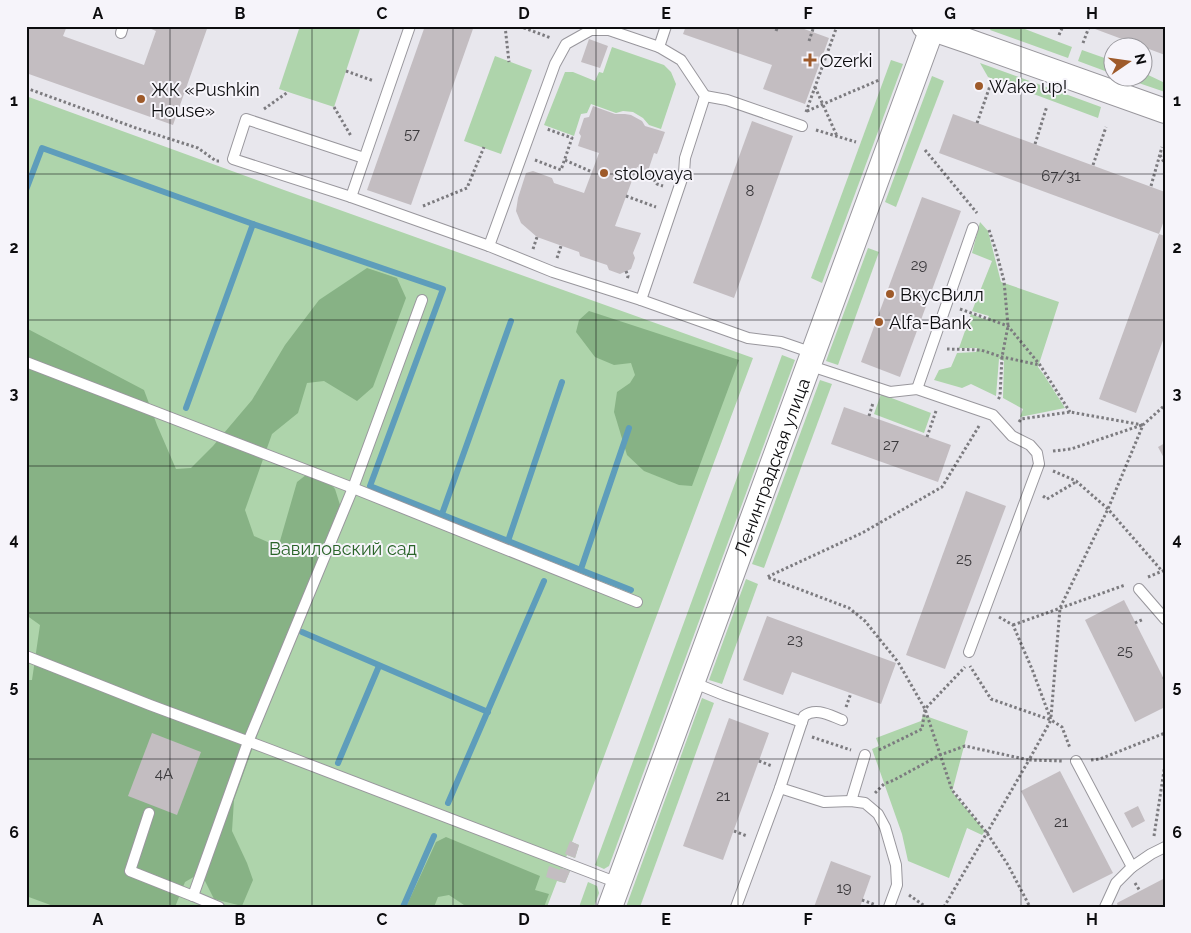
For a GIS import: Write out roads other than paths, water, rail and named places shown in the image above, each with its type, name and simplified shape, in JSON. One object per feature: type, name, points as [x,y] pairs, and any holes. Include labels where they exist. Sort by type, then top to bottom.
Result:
[{"type":"street","points":[[930,27],[1165,111]]},
{"type":"street","name":"Ленинградская улица","points":[[610,907],[811,359],[930,27]]},
{"type":"lane","points":[[351,197],[410,26]]},
{"type":"lane","points":[[659,47],[666,26]]},
{"type":"lane","points":[[489,246],[555,64],[566,44],[591,30],[609,30],[659,47],[680,60],[706,96],[803,121]]},
{"type":"lane","points":[[641,300],[684,173],[685,158],[706,96]]},
{"type":"lane","points":[[364,158],[246,119],[233,159],[351,197],[489,246],[553,272],[641,300],[748,338],[781,342],[811,359],[890,392],[917,390],[990,414],[1012,436],[1030,445],[1037,453],[1039,464],[969,652]]},
{"type":"lane","points":[[917,390],[973,228]]},
{"type":"lane","points":[[194,896],[248,742],[353,488],[422,300]]},
{"type":"lane","points":[[26,362],[353,488],[637,602]]},
{"type":"lane","points":[[1139,589],[1165,619]]},
{"type":"lane","points":[[26,656],[618,883]]},
{"type":"lane","points":[[692,682],[800,727]]},
{"type":"lane","points":[[736,907],[780,788],[804,716],[810,711],[817,711],[842,720]]},
{"type":"lane","points":[[851,801],[865,755]]},
{"type":"lane","points":[[1076,761],[1132,867]]},
{"type":"lane","points":[[780,788],[824,802],[851,801],[865,803],[878,814],[885,827],[896,865],[897,885],[889,907]]},
{"type":"lane","points":[[149,814],[130,871],[219,907]]},
{"type":"lane","points":[[1105,907],[1116,883],[1132,867],[1165,847]]},
{"type":"waterway","points":[[26,190],[42,148],[253,224],[443,289],[370,486],[631,590]]},
{"type":"waterway","points":[[186,408],[253,224]]},
{"type":"waterway","points":[[442,514],[511,321]]},
{"type":"waterway","points":[[508,541],[562,382]]},
{"type":"waterway","points":[[581,569],[629,428]]},
{"type":"waterway","points":[[448,803],[544,581]]},
{"type":"waterway","points":[[302,632],[488,712]]},
{"type":"waterway","points":[[338,763],[379,666]]},
{"type":"waterway","points":[[403,907],[434,836]]},
{"type":"place","name":"Ozerki","points":[[810,60]]},
{"type":"place","name":"Wake up!","points":[[979,86]]},
{"type":"place","name":"ЖК «Pushkin House»","points":[[141,99]]},
{"type":"place","name":"stolovaya","points":[[604,173]]},
{"type":"place","name":"ВкусВилл","points":[[890,294]]},
{"type":"place","name":"Alfa-Bank","points":[[879,322]]},
{"type":"park label","name":"Вавиловский сад","points":[[343,548]]}]
